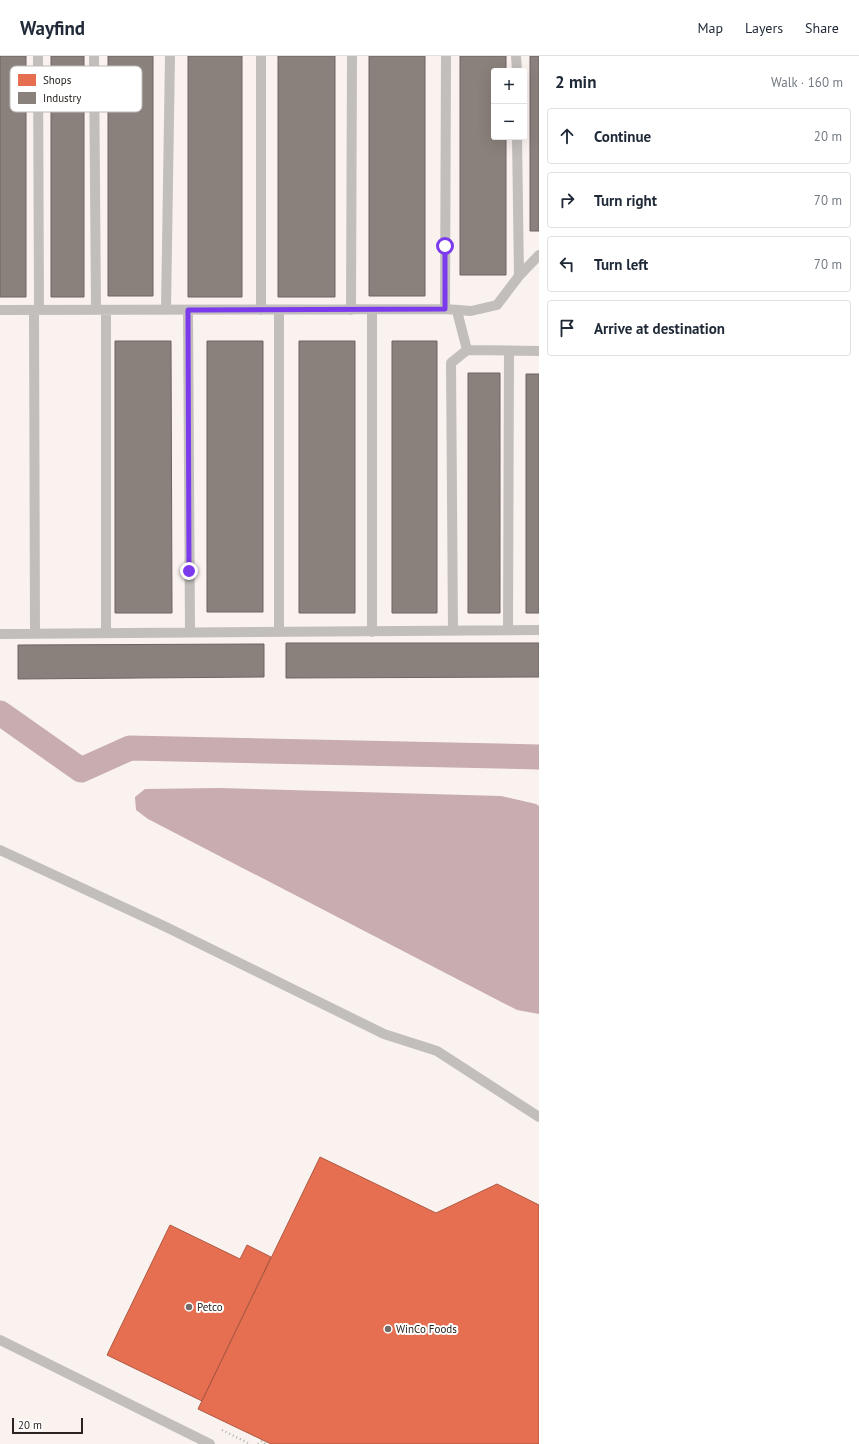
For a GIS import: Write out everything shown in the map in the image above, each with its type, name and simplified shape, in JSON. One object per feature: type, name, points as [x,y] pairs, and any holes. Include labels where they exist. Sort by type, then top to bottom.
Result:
[{"type":"lane","points":[[38,56],[38,66]]},
{"type":"lane","points":[[94,56],[94,66]]},
{"type":"lane","points":[[166,310],[170,56]]},
{"type":"lane","points":[[261,56],[261,310]]},
{"type":"lane","points":[[351,310],[352,56]]},
{"type":"lane","points":[[445,309],[446,56]]},
{"type":"lane","points":[[516,56],[517,68]]},
{"type":"lane","points":[[35,634],[38,112]]},
{"type":"lane","points":[[96,112],[101,310],[106,632]]},
{"type":"lane","points":[[517,140],[519,276]]},
{"type":"lane","points":[[0,310],[445,309],[471,311],[497,305],[519,276],[539,255]]},
{"type":"lane","points":[[188,310],[190,632]]},
{"type":"lane","points":[[279,310],[279,632]]},
{"type":"lane","points":[[372,310],[372,632]]},
{"type":"lane","points":[[457,311],[467,350]]},
{"type":"lane","points":[[453,631],[451,363],[467,350],[539,351]]},
{"type":"lane","points":[[508,630],[509,351]]},
{"type":"lane","points":[[0,634],[106,632],[372,632],[539,630]]},
{"type":"lane","points":[[0,850],[166,927],[384,1034],[437,1051],[539,1117]]},
{"type":"lane","points":[[0,1340],[210,1444]]},
{"type":"path","points":[[258,1444],[262,1441],[267,1444]]},
{"type":"shaded area","points":[[219,788],[501,796],[539,806],[539,1014],[517,1010],[148,819],[136,810],[135,797],[145,789]]},
{"type":"building: Shops","name":"WinCo Foods","points":[[320,1157],[436,1213],[497,1184],[539,1205],[539,1444],[271,1444],[198,1409]]},
{"type":"building: Shops","name":"Petco","points":[[170,1225],[240,1259],[247,1245],[271,1257],[202,1401],[107,1355]]},
{"type":"building: Industry","points":[[0,56],[26,56],[26,66],[10,66],[10,112],[26,112],[26,297],[0,297]]},
{"type":"building: Industry","points":[[51,56],[84,56],[84,66],[51,66]]},
{"type":"building: Industry","points":[[108,56],[153,56],[153,296],[108,296],[108,112],[142,112],[142,66],[108,66]]},
{"type":"building: Industry","points":[[188,56],[242,56],[242,297],[188,297]]},
{"type":"building: Industry","points":[[278,56],[335,56],[335,297],[278,297]]},
{"type":"building: Industry","points":[[369,56],[425,56],[425,296],[369,296]]},
{"type":"building: Industry","points":[[460,56],[506,56],[506,68],[491,68],[491,140],[506,140],[506,275],[460,275]]},
{"type":"building: Industry","points":[[530,56],[539,56],[539,231],[530,231]]},
{"type":"building: Industry","points":[[51,112],[84,112],[84,297],[51,297]]},
{"type":"building: Industry","points":[[115,341],[171,341],[172,613],[115,613]]},
{"type":"building: Industry","points":[[207,341],[263,341],[263,612],[207,612]]},
{"type":"building: Industry","points":[[299,341],[355,341],[355,613],[299,613]]},
{"type":"building: Industry","points":[[392,341],[437,341],[437,613],[392,613]]},
{"type":"building: Industry","points":[[468,373],[500,373],[500,613],[468,613]]},
{"type":"building: Industry","points":[[526,374],[539,374],[539,613],[526,613]]},
{"type":"building: Industry","points":[[286,643],[539,643],[539,677],[286,678]]},
{"type":"building: Industry","points":[[264,644],[264,677],[18,679],[18,645]]},
{"type":"waterway","points":[[0,713],[81,770],[130,748],[539,757]]},
{"type":"place","name":"Petco","points":[[189,1307]]},
{"type":"place","name":"WinCo Foods","points":[[388,1329]]},
{"type":"route","points":[[189,571],[188,310],[445,309],[445,246]]}]
